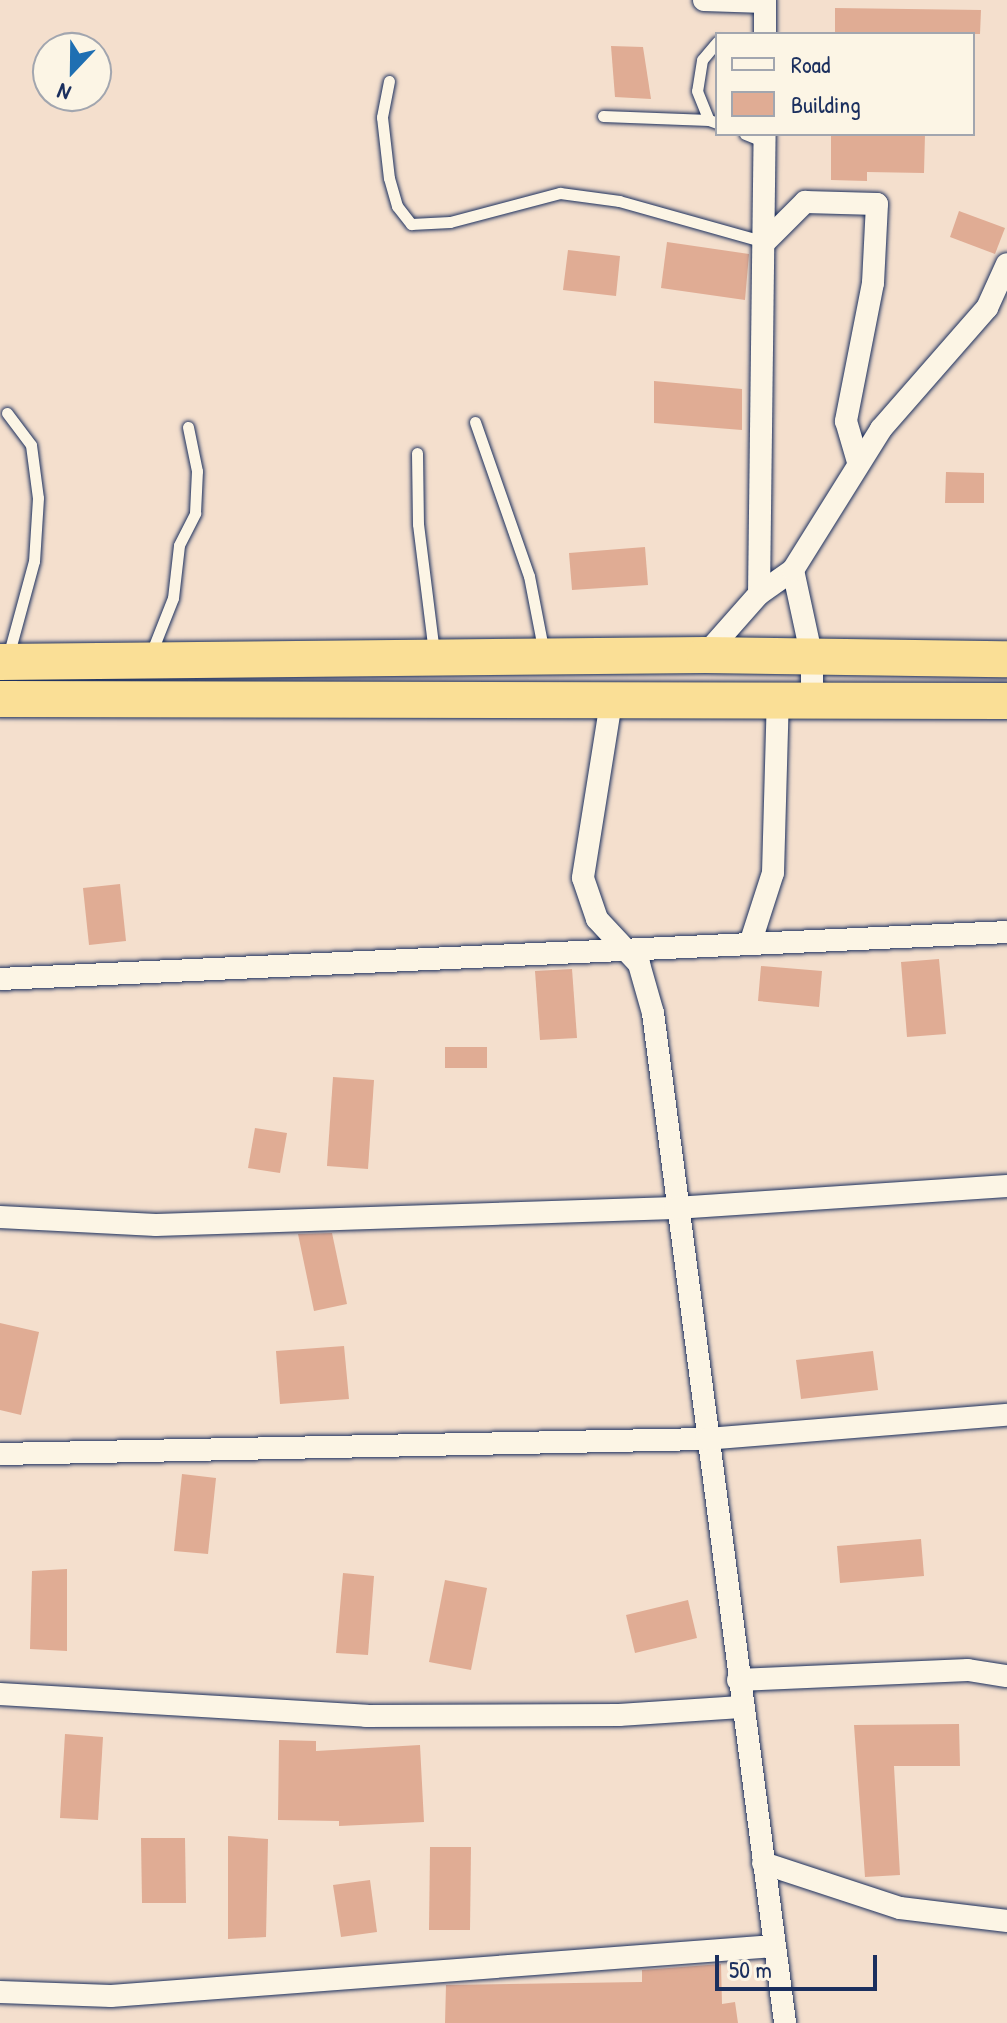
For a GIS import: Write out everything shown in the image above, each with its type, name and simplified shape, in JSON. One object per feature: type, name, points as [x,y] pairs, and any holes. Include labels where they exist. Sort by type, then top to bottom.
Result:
[{"type":"highway","points":[[4,662],[546,661],[705,655],[1007,659]]},
{"type":"highway","points":[[0,699],[292,702],[612,696],[1007,701]]},
{"type":"street","points":[[704,0],[765,1],[765,32]]},
{"type":"street","points":[[758,137],[765,242],[759,594]]},
{"type":"street","points":[[765,242],[805,202],[877,204],[873,283],[846,421],[858,462]]},
{"type":"street","points":[[705,655],[759,594],[793,570],[858,462],[997,308],[1007,264]]},
{"type":"street","points":[[750,944],[773,873],[795,698],[812,658],[793,570]]},
{"type":"street","points":[[612,696],[583,878],[597,919],[629,947],[653,1013],[675,1208],[785,2023]]},
{"type":"street","points":[[0,979],[629,947],[1007,932]]},
{"type":"street","points":[[0,1217],[156,1225],[675,1208],[1007,1186]]},
{"type":"street","points":[[0,1454],[706,1439],[1007,1415]]},
{"type":"street","points":[[738,1680],[968,1670],[1007,1676]]},
{"type":"street","points":[[0,1694],[366,1716],[619,1715],[741,1707]]},
{"type":"street","points":[[763,1863],[900,1908],[1007,1921]]},
{"type":"street","points":[[0,1992],[125,1995],[774,1946]]},
{"type":"lane","points":[[713,122],[697,91],[702,60],[715,44]]},
{"type":"lane","points":[[389,81],[382,117],[389,178],[397,206],[411,224],[450,222],[560,193],[619,201],[765,242]]},
{"type":"lane","points":[[603,116],[713,122]]},
{"type":"lane","points":[[4,662],[34,561],[38,498],[31,445],[7,413]]},
{"type":"lane","points":[[475,422],[529,576],[546,661]]},
{"type":"lane","points":[[146,664],[173,598],[179,545],[195,513],[197,471],[188,427]]},
{"type":"lane","points":[[417,453],[418,524],[435,661]]},
{"type":"building","points":[[835,8],[981,10],[980,34],[835,32]]},
{"type":"building","points":[[611,46],[643,47],[651,99],[615,97]]},
{"type":"building","points":[[831,136],[925,136],[924,173],[867,172],[867,181],[831,180]]},
{"type":"building","points":[[959,211],[1005,228],[995,254],[950,237]]},
{"type":"building","points":[[667,242],[749,254],[745,300],[661,288]]},
{"type":"building","points":[[568,250],[620,256],[616,296],[563,290]]},
{"type":"building","points":[[654,381],[742,389],[742,430],[654,423]]},
{"type":"building","points":[[946,472],[984,473],[984,503],[945,503]]},
{"type":"building","points":[[645,547],[648,585],[572,590],[569,553]]},
{"type":"building","points":[[120,884],[126,941],[89,945],[83,888]]},
{"type":"building","points":[[939,959],[946,1034],[907,1037],[901,962]]},
{"type":"building","points":[[761,966],[822,971],[819,1007],[758,1001]]},
{"type":"building","points":[[572,969],[577,1038],[540,1040],[535,971]]},
{"type":"building","points":[[445,1047],[487,1047],[487,1068],[445,1068]]},
{"type":"building","points":[[333,1077],[374,1080],[368,1169],[327,1166]]},
{"type":"building","points":[[255,1128],[287,1133],[280,1173],[248,1168]]},
{"type":"building","points":[[332,1233],[347,1304],[314,1311],[298,1234]]},
{"type":"building","points":[[0,1323],[39,1332],[21,1415],[0,1410]]},
{"type":"building","points":[[344,1346],[349,1399],[280,1404],[276,1351]]},
{"type":"building","points":[[873,1351],[878,1390],[801,1399],[796,1360]]},
{"type":"building","points":[[182,1474],[216,1478],[208,1554],[174,1551]]},
{"type":"building","points":[[921,1539],[924,1576],[840,1583],[837,1546]]},
{"type":"building","points":[[67,1569],[67,1651],[30,1649],[32,1571]]},
{"type":"building","points":[[343,1573],[374,1576],[368,1655],[336,1653]]},
{"type":"building","points":[[445,1580],[487,1588],[471,1670],[429,1662]]},
{"type":"building","points":[[688,1600],[697,1638],[635,1653],[626,1615]]},
{"type":"building","points":[[959,1724],[960,1766],[894,1766],[900,1875],[865,1877],[854,1725]]},
{"type":"building","points":[[65,1734],[103,1737],[98,1820],[60,1818]]},
{"type":"building","points":[[279,1740],[316,1741],[316,1751],[420,1745],[424,1822],[339,1826],[339,1821],[278,1820]]},
{"type":"building","points":[[228,1836],[268,1839],[266,1937],[228,1939]]},
{"type":"building","points":[[141,1838],[185,1838],[186,1903],[142,1903]]},
{"type":"building","points":[[430,1847],[471,1847],[470,1930],[429,1930]]},
{"type":"building","points":[[370,1880],[377,1932],[341,1937],[333,1885]]},
{"type":"building","points":[[721,1964],[722,2004],[735,2002],[738,2023],[445,2023],[446,1985],[642,1982],[642,1970]]}]
